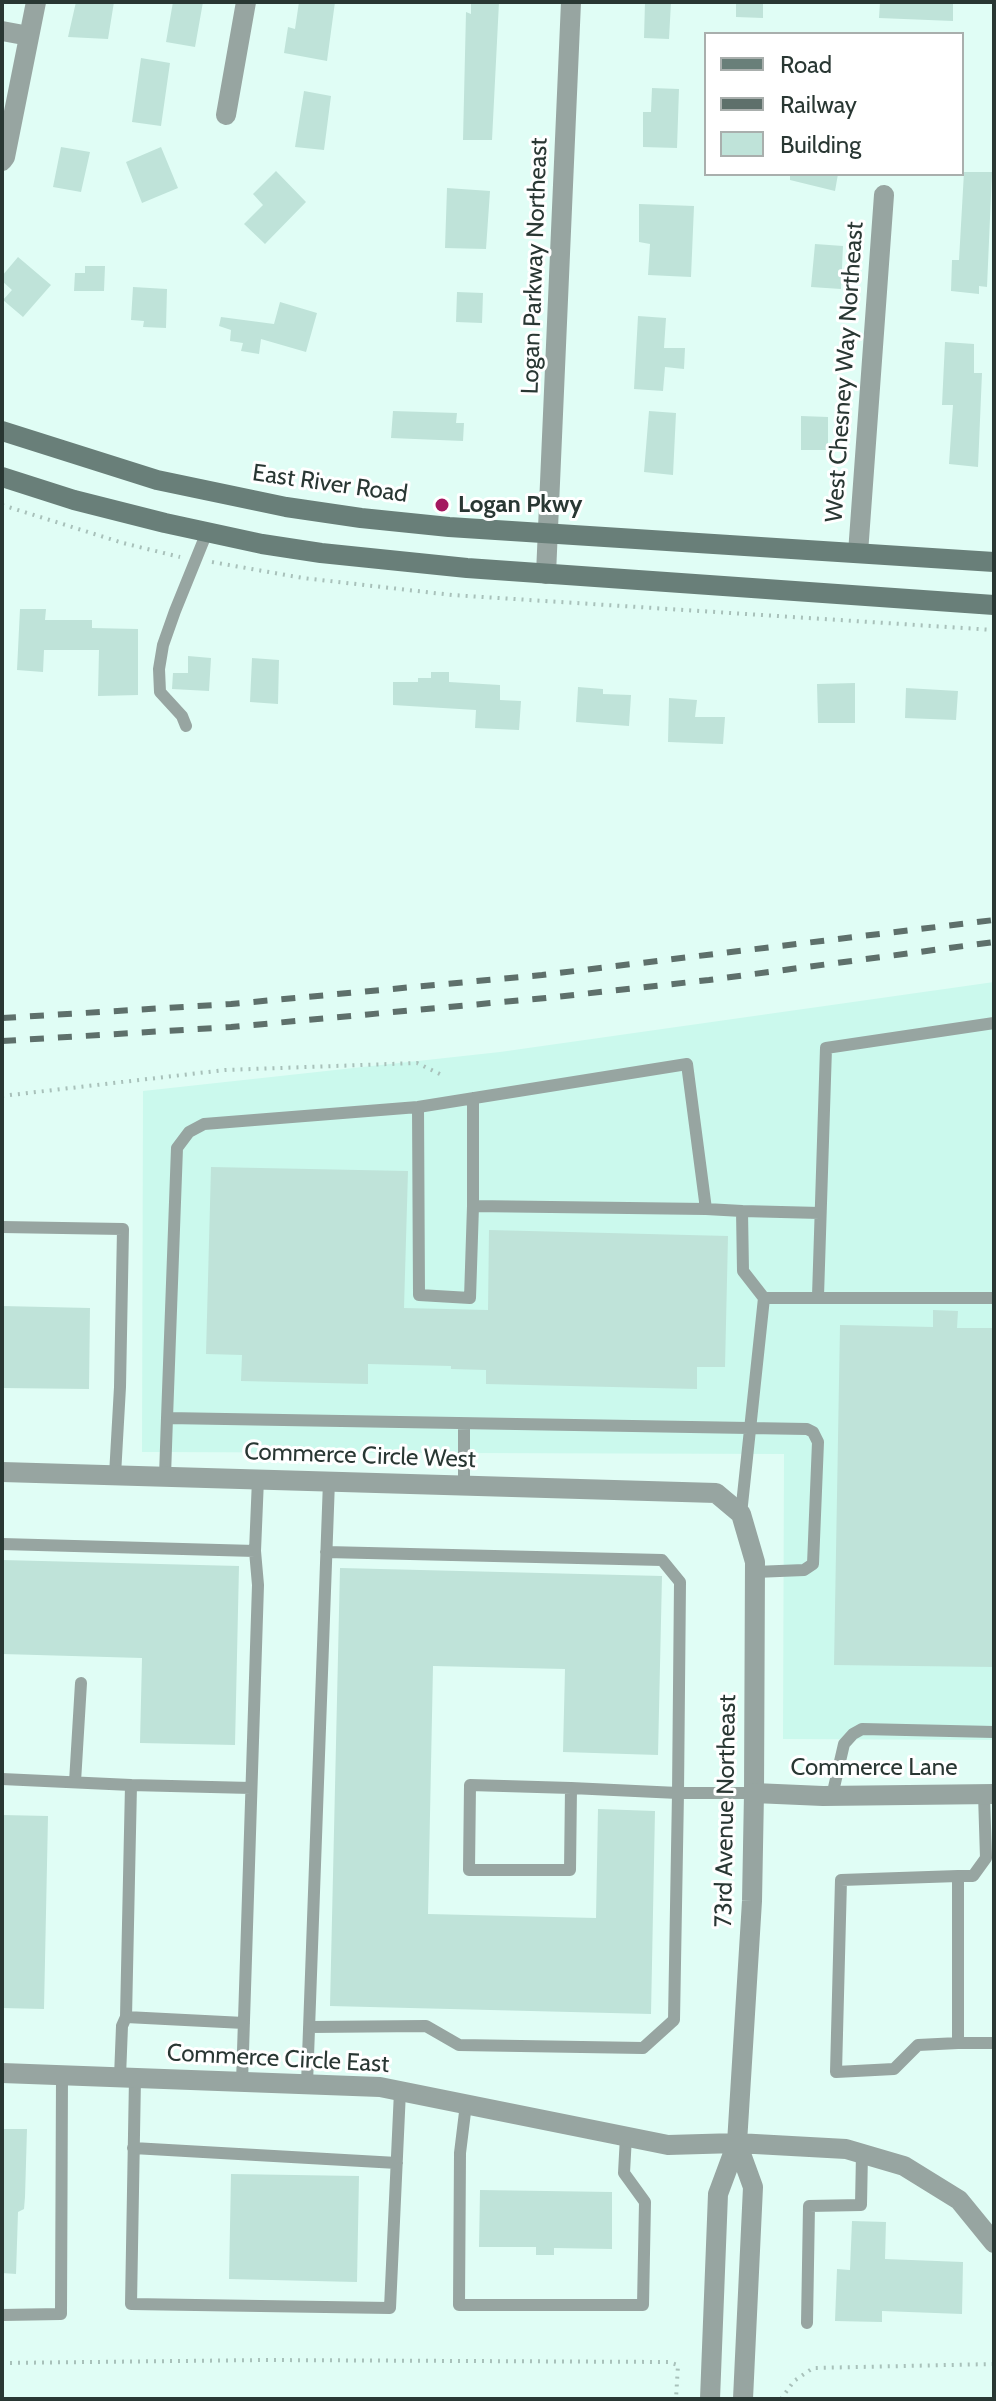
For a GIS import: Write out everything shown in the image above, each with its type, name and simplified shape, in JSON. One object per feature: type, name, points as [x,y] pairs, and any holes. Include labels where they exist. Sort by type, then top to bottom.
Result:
[{"type":"main road","name":"East River Road","points":[[2,431],[157,480],[286,507],[449,527],[994,562]]},
{"type":"main road","points":[[2,477],[74,500],[207,532],[321,553],[403,563],[994,605]]},
{"type":"street","points":[[2,161],[36,2]]},
{"type":"street","points":[[226,115],[246,2]]},
{"type":"street","name":"Logan Parkway Northeast","points":[[546,574],[571,2]]},
{"type":"street","points":[[2,31],[29,36]]},
{"type":"street","name":"West Chesney Way Northeast","points":[[858,553],[884,195]]},
{"type":"street","name":"Commerce Circle West","points":[[2,1472],[716,1493],[741,1514]]},
{"type":"street","name":"73rd Avenue Northeast","points":[[710,2399],[718,2194],[737,2143],[752,1901],[755,1562],[741,1514]]},
{"type":"street","name":"Commerce Lane","points":[[754,1793],[832,1796],[989,1794]]},
{"type":"street","name":"Commerce Circle East","points":[[2,2073],[380,2087],[668,2145],[737,2143],[846,2149],[904,2166],[959,2200],[994,2243]]},
{"type":"street","name":"73rd Avenue Northeast","points":[[737,2143],[753,2187],[743,2399]]},
{"type":"lane","points":[[186,726],[182,716],[160,692],[159,669],[171,622],[207,532]]},
{"type":"lane","points":[[818,1296],[826,1048],[994,1023]]},
{"type":"lane","points":[[165,1476],[177,1148],[189,1132],[204,1124],[418,1107],[687,1064],[706,1209]]},
{"type":"lane","points":[[418,1107],[419,1295],[470,1298],[473,1098]]},
{"type":"lane","points":[[473,1206],[820,1213]]},
{"type":"lane","points":[[741,1514],[764,1298],[743,1271],[742,1211]]},
{"type":"lane","points":[[2,1227],[123,1229],[115,1475]]},
{"type":"lane","points":[[764,1298],[994,1298]]},
{"type":"lane","points":[[167,1418],[807,1429],[813,1432],[818,1442],[813,1564],[804,1570],[755,1572]]},
{"type":"lane","points":[[464,1424],[464,1485]]},
{"type":"lane","points":[[242,2082],[258,1585],[255,1551],[258,1479]]},
{"type":"lane","points":[[307,2084],[329,1481]]},
{"type":"lane","points":[[2,1544],[255,1551]]},
{"type":"lane","points":[[309,2027],[426,2026],[459,2045],[643,2048],[674,2020],[680,1582],[662,1560],[326,1552]]},
{"type":"lane","points":[[75,1782],[81,1683]]},
{"type":"lane","points":[[832,1796],[844,1744],[862,1729],[994,1732]]},
{"type":"lane","points":[[2,1779],[251,1788]]},
{"type":"lane","points":[[131,1785],[126,2017],[122,2026],[133,2148],[131,2304],[390,2308],[400,2091]]},
{"type":"lane","points":[[571,1788],[570,1870],[469,1870],[470,1785],[754,1793]]},
{"type":"lane","points":[[989,1794],[986,1858],[973,1876],[841,1880],[836,2072],[894,2069],[918,2045],[994,2043]]},
{"type":"lane","points":[[958,1876],[958,2043]]},
{"type":"lane","points":[[126,2017],[244,2023]]},
{"type":"lane","points":[[2,2315],[61,2314],[62,2075]]},
{"type":"lane","points":[[466,2104],[460,2153],[459,2305],[643,2305],[645,2202],[624,2173],[626,2136]]},
{"type":"lane","points":[[133,2148],[397,2163]]},
{"type":"lane","points":[[807,2323],[809,2206],[861,2205],[862,2153]]},
{"type":"path","points":[[2,1096],[225,1070],[417,1063],[444,1076]]},
{"type":"path","points":[[2,2363],[250,2360],[668,2362],[678,2365],[676,2399]]},
{"type":"path","points":[[781,2399],[794,2381],[813,2368],[994,2364]]},
{"type":"shaded area","points":[[994,982],[994,1740],[783,1739],[784,1454],[142,1452],[143,1091],[500,1052]]},
{"type":"building","points":[[76,2],[114,2],[108,39],[68,37]]},
{"type":"building","points":[[173,2],[203,2],[195,47],[166,42]]},
{"type":"building","points":[[299,2],[335,2],[327,61],[284,53],[288,27],[295,29]]},
{"type":"building","points":[[471,2],[499,2],[492,140],[463,140],[466,12],[471,14]]},
{"type":"building","points":[[645,2],[671,2],[669,39],[644,38]]},
{"type":"building","points":[[736,2],[763,2],[763,18],[736,17]]},
{"type":"building","points":[[880,2],[953,2],[953,21],[879,18]]},
{"type":"building","points":[[141,58],[170,63],[161,126],[132,122]]},
{"type":"building","points":[[652,88],[679,89],[677,148],[643,147],[643,112],[651,112]]},
{"type":"building","points":[[304,91],[331,96],[324,150],[295,147]]},
{"type":"building","points":[[61,147],[90,152],[81,192],[53,187]]},
{"type":"building","points":[[161,147],[178,188],[142,203],[126,162]]},
{"type":"building","points":[[276,171],[306,202],[265,244],[244,224],[263,205],[253,194]]},
{"type":"building","points":[[964,172],[992,172],[987,287],[979,286],[979,294],[951,291],[952,260],[959,260]]},
{"type":"building","points":[[790,176],[838,176],[835,191],[790,180]]},
{"type":"building","points":[[447,188],[490,191],[486,249],[445,248]]},
{"type":"building","points":[[639,204],[694,206],[691,277],[648,275],[650,244],[639,242]]},
{"type":"building","points":[[815,244],[843,246],[841,289],[811,287]]},
{"type":"building","points":[[18,257],[51,285],[23,317],[3,300],[12,290],[2,281],[2,276]]},
{"type":"building","points":[[85,266],[105,266],[104,291],[74,291],[75,273],[85,273]]},
{"type":"building","points":[[133,287],[167,289],[166,328],[143,327],[144,321],[131,320]]},
{"type":"building","points":[[457,292],[483,293],[482,323],[456,322]]},
{"type":"building","points":[[280,302],[317,313],[306,352],[261,339],[259,354],[241,351],[243,343],[230,341],[231,330],[219,326],[221,317],[274,324]]},
{"type":"building","points":[[638,316],[666,318],[664,348],[685,348],[684,369],[665,367],[663,391],[634,389]]},
{"type":"building","points":[[945,342],[974,344],[974,373],[982,373],[978,467],[949,464],[953,405],[942,405]]},
{"type":"building","points":[[393,411],[457,413],[456,423],[464,423],[463,441],[391,438]]},
{"type":"building","points":[[649,411],[676,413],[673,475],[644,472]]},
{"type":"building","points":[[801,416],[828,417],[828,450],[801,450]]},
{"type":"building","points":[[20,609],[46,609],[45,620],[92,620],[92,628],[138,629],[138,695],[98,696],[99,650],[44,650],[43,672],[17,670]]},
{"type":"building","points":[[188,656],[211,658],[209,691],[172,689],[173,673],[188,673]]},
{"type":"building","points":[[252,658],[279,660],[278,704],[250,702]]},
{"type":"building","points":[[431,672],[449,672],[449,682],[500,685],[500,700],[521,701],[519,730],[475,728],[476,710],[393,705],[393,682],[418,682],[418,678],[431,678]]},
{"type":"building","points":[[855,683],[855,723],[818,723],[817,684]]},
{"type":"building","points":[[578,687],[603,689],[603,694],[631,695],[629,726],[576,722]]},
{"type":"building","points":[[906,688],[958,691],[956,720],[905,718]]},
{"type":"building","points":[[669,698],[697,700],[695,717],[725,717],[723,744],[668,742]]},
{"type":"building","points":[[211,1167],[408,1171],[404,1308],[488,1310],[489,1230],[728,1236],[725,1367],[697,1367],[697,1389],[486,1384],[486,1370],[368,1364],[368,1384],[241,1381],[242,1355],[206,1354]]},
{"type":"building","points":[[2,1306],[90,1308],[89,1389],[2,1388]]},
{"type":"building","points":[[933,1310],[958,1311],[957,1328],[994,1328],[994,1667],[834,1665],[840,1325],[933,1327]]},
{"type":"building","points":[[2,1560],[239,1566],[235,1745],[140,1743],[142,1658],[2,1654]]},
{"type":"building","points":[[340,1568],[662,1576],[658,1755],[563,1752],[565,1669],[433,1666],[428,1914],[596,1918],[598,1809],[655,1811],[651,2014],[330,2006]]},
{"type":"building","points":[[2,1815],[48,1816],[44,2009],[2,2008]]},
{"type":"building","points":[[2,2129],[27,2129],[25,2197],[24,2209],[18,2212],[16,2274],[2,2273]]},
{"type":"building","points":[[231,2174],[359,2176],[357,2282],[229,2279]]},
{"type":"building","points":[[480,2190],[612,2192],[612,2249],[554,2248],[554,2255],[536,2255],[536,2247],[479,2247]]},
{"type":"building","points":[[852,2221],[886,2222],[885,2259],[963,2262],[962,2314],[882,2311],[882,2322],[835,2321],[837,2269],[850,2270]]},
{"type":"railway","points":[[2,1018],[231,1004],[542,975],[994,920]]},
{"type":"railway","points":[[2,1041],[231,1027],[546,998],[994,942]]},
{"type":"place","name":"Logan Pkwy","points":[[442,505]]}]
